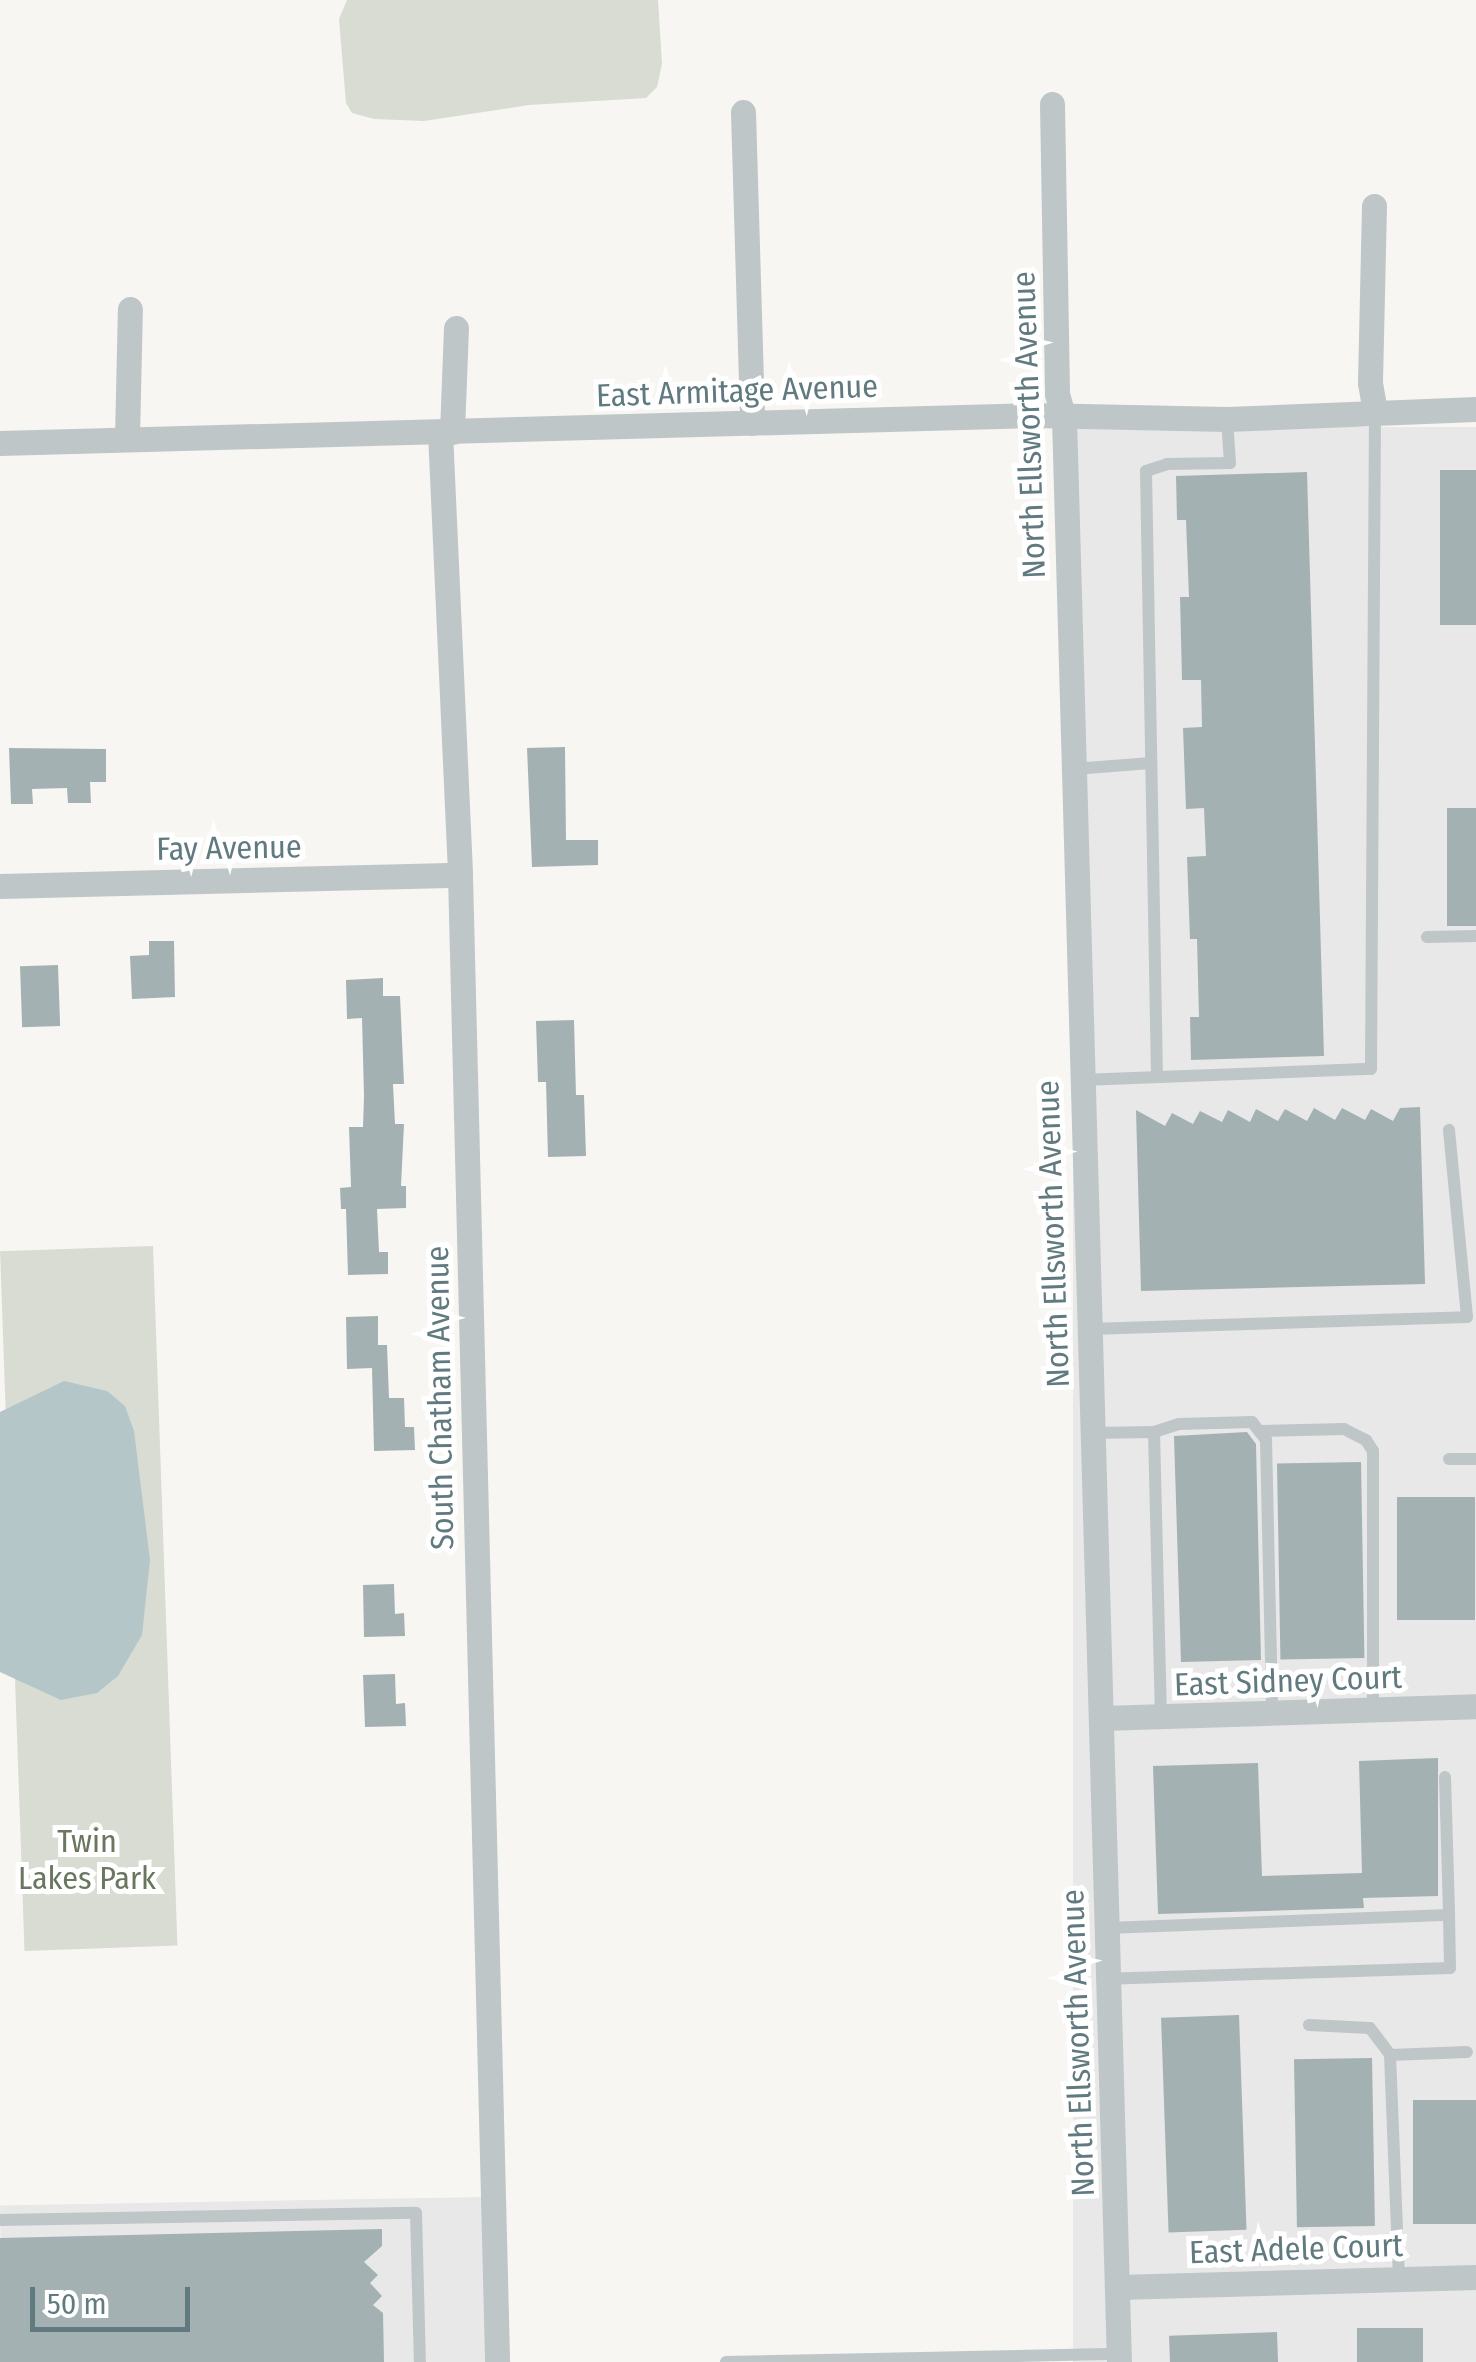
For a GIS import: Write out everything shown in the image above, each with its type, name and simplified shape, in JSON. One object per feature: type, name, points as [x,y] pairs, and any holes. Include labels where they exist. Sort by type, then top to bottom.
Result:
[{"type":"street","name":"North Ellsworth Avenue","points":[[1052,104],[1119,2358]]},
{"type":"street","points":[[744,112],[752,423]]},
{"type":"street","points":[[1374,206],[1370,384],[1375,412]]},
{"type":"street","points":[[127,437],[130,309]]},
{"type":"street","name":"South Chatham Avenue","points":[[456,328],[446,432],[497,2362]]},
{"type":"street","name":"East Armitage Avenue","points":[[0,443],[752,423],[1227,419],[1476,409]]},
{"type":"street","name":"Fay Avenue","points":[[0,886],[460,875]]},
{"type":"street","name":"East Sidney Court","points":[[1102,1718],[1476,1706]]},
{"type":"street","name":"East Adele Court","points":[[1117,2286],[1476,2277]]},
{"type":"lane","points":[[1081,1080],[1371,1069],[1375,412]]},
{"type":"lane","points":[[1156,1077],[1146,471],[1167,464],[1230,463],[1227,419]]},
{"type":"lane","points":[[1071,770],[1151,764]]},
{"type":"lane","points":[[1426,938],[1476,936]]},
{"type":"lane","points":[[1089,1329],[1467,1317],[1449,1130]]},
{"type":"lane","points":[[1092,1434],[1154,1432],[1179,1424],[1252,1422],[1262,1431],[1270,1464],[1272,1714]]},
{"type":"lane","points":[[1262,1431],[1344,1429],[1366,1440],[1373,1451],[1373,1711]]},
{"type":"lane","points":[[1154,1432],[1161,1717]]},
{"type":"lane","points":[[1449,1459],[1476,1459]]},
{"type":"lane","points":[[1108,1979],[1450,1968],[1445,1777]]},
{"type":"lane","points":[[1107,1928],[1449,1916]]},
{"type":"lane","points":[[1309,2025],[1370,2028],[1390,2055],[1399,2279]]},
{"type":"lane","points":[[1390,2055],[1467,2052]]},
{"type":"lane","points":[[0,2220],[416,2213],[420,2362]]},
{"type":"lane","points":[[726,2362],[1119,2358]]},
{"type":"shaded area","points":[[1073,427],[1476,427],[1476,2362],[1073,2362]]},
{"type":"shaded area","points":[[64,1381],[107,1391],[125,1406],[134,1431],[150,1560],[142,1635],[118,1676],[97,1693],[61,1700],[0,1672],[0,1412]]},
{"type":"shaded area","points":[[487,2197],[490,2362],[3,2362],[0,2205]]},
{"type":"green space","points":[[347,0],[658,0],[662,64],[657,87],[646,98],[529,105],[424,121],[374,119],[352,113],[346,103],[339,19]]},
{"type":"green space","name":"Twin Lakes Park","points":[[153,1246],[177,1946],[25,1951],[0,1251]]},
{"type":"building","points":[[1440,470],[1476,470],[1476,625],[1440,625]]},
{"type":"building","points":[[1307,472],[1324,1056],[1191,1060],[1190,1017],[1199,1017],[1197,939],[1190,939],[1187,857],[1206,856],[1204,808],[1186,809],[1183,728],[1202,727],[1201,680],[1182,680],[1180,597],[1189,597],[1186,520],[1177,520],[1176,476]]},
{"type":"building","points":[[565,747],[566,840],[598,840],[598,865],[532,867],[527,748]]},
{"type":"building","points":[[9,748],[106,749],[106,782],[90,782],[91,803],[68,803],[67,788],[32,789],[33,804],[11,804]]},
{"type":"building","points":[[1447,808],[1476,808],[1476,926],[1447,926]]},
{"type":"building","points":[[149,941],[174,941],[175,997],[132,999],[130,956],[149,955]]},
{"type":"building","points":[[58,965],[60,1026],[22,1027],[20,966]]},
{"type":"building","points":[[383,978],[383,996],[400,996],[404,1084],[393,1084],[395,1124],[404,1124],[401,1186],[406,1186],[406,1208],[377,1209],[379,1252],[388,1252],[388,1274],[348,1275],[346,1209],[341,1209],[340,1188],[351,1187],[349,1127],[363,1127],[364,1096],[362,1018],[347,1019],[346,980]]},
{"type":"building","points":[[574,1020],[576,1095],[584,1095],[586,1156],[548,1157],[546,1082],[538,1082],[536,1021]]},
{"type":"building","points":[[1420,1107],[1425,1284],[1141,1291],[1136,1110],[1165,1126],[1172,1113],[1193,1124],[1200,1111],[1222,1122],[1228,1110],[1250,1122],[1256,1109],[1278,1121],[1285,1109],[1307,1121],[1314,1108],[1335,1120],[1342,1108],[1365,1120],[1371,1109],[1393,1121],[1400,1108]]},
{"type":"building","points":[[378,1316],[378,1345],[387,1345],[389,1398],[404,1398],[405,1427],[414,1427],[415,1450],[374,1451],[372,1368],[347,1369],[346,1317]]},
{"type":"building","points":[[1247,1432],[1256,1444],[1261,1660],[1181,1662],[1174,1436]]},
{"type":"building","points":[[1361,1462],[1364,1658],[1280,1659],[1277,1463]]},
{"type":"building","points":[[1397,1497],[1475,1497],[1475,1620],[1397,1620]]},
{"type":"building","points":[[394,1584],[395,1614],[404,1613],[405,1636],[364,1637],[363,1585]]},
{"type":"building","points":[[395,1674],[396,1704],[405,1703],[406,1726],[365,1727],[363,1675]]},
{"type":"building","points":[[1438,1758],[1438,1896],[1363,1898],[1364,1908],[1158,1914],[1153,1766],[1258,1763],[1262,1876],[1362,1873],[1359,1761]]},
{"type":"building","points":[[1239,2015],[1247,2230],[1169,2233],[1161,2018]]},
{"type":"building","points":[[1372,2058],[1375,2226],[1297,2227],[1294,2059]]},
{"type":"building","points":[[1413,2100],[1476,2100],[1476,2224],[1413,2224]]},
{"type":"building","points":[[382,2229],[382,2246],[364,2262],[378,2275],[370,2283],[382,2296],[373,2305],[383,2313],[384,2362],[0,2362],[0,2238]]},
{"type":"building","points":[[1357,2328],[1423,2328],[1423,2362],[1357,2362]]},
{"type":"building","points":[[1277,2332],[1278,2362],[1170,2362],[1169,2336]]}]
